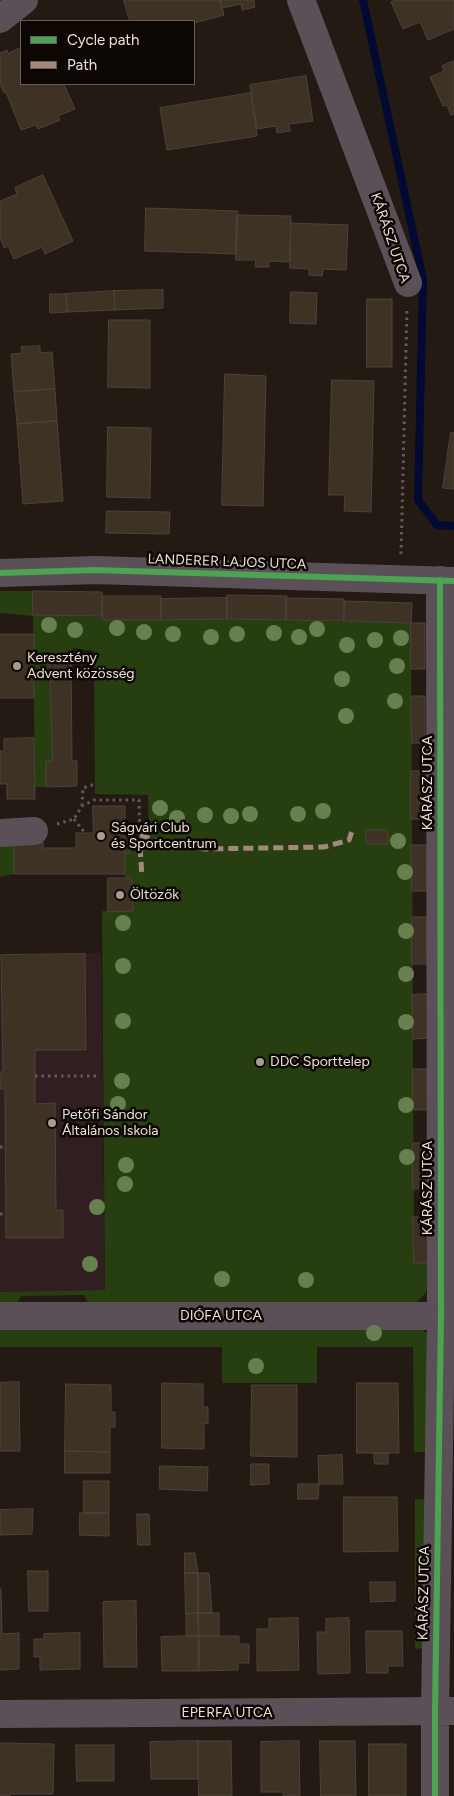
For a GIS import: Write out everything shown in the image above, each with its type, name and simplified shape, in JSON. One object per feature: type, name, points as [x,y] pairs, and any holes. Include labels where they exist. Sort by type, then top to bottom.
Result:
[{"type":"street","points":[[0,18],[24,0]]},
{"type":"street","name":"KÁRÁSZ UTCA","points":[[300,0],[408,283]]},
{"type":"street","name":"LANDERER LAJOS UTCA","points":[[0,574],[95,570],[447,580]]},
{"type":"street","name":"KÁRÁSZ UTCA","points":[[435,1796],[444,1711],[441,1316],[447,580]]},
{"type":"street","points":[[0,833],[34,831]]},
{"type":"street","name":"DIÓFA UTCA","points":[[0,1316],[441,1316]]},
{"type":"street","name":"EPERFA UTCA","points":[[0,1714],[444,1711]]},
{"type":"path","points":[[95,784],[83,788],[82,806],[94,800],[140,800],[140,847],[130,847]]},
{"type":"path","points":[[74,819],[85,833]]},
{"type":"path","points":[[35,1076],[97,1076]]},
{"type":"path","points":[[0,1147],[6,1147]]},
{"type":"path","points":[[0,1214],[6,1214]]},
{"type":"shaded area","name":"Petőfi Sándor Általános Iskola","points":[[101,953],[105,1291],[0,1292],[0,955]]},
{"type":"green space","points":[[0,591],[33,591],[33,615],[411,623],[414,1263],[429,1263],[427,1290],[415,1303],[88,1303],[84,1295],[21,1296],[17,1303],[0,1303],[0,1292],[105,1290],[102,911],[132,911],[132,878],[125,878],[125,853],[130,853],[130,847],[139,846],[140,831],[149,832],[148,795],[95,794],[94,651],[73,648],[71,653],[50,653],[52,761],[46,761],[46,787],[35,787],[33,616],[0,613]]},
{"type":"green space","points":[[14,842],[14,874],[0,877],[0,844]]},
{"type":"green space","points":[[0,1327],[418,1327],[428,1334],[428,1452],[414,1452],[413,1347],[317,1347],[317,1383],[222,1383],[222,1347],[0,1347]]},
{"type":"green space","points":[[415,1499],[427,1500],[423,1648],[415,1649]]},
{"type":"building","points":[[124,0],[220,0],[224,15],[195,23],[195,20],[130,20]]},
{"type":"building","points":[[220,0],[254,0],[255,7],[242,10],[241,4],[222,8]]},
{"type":"building","points":[[396,0],[454,0],[454,29],[428,40],[420,22],[403,29],[391,2]]},
{"type":"building","points":[[20,48],[20,85],[64,85],[75,109],[58,116],[60,120],[38,129],[36,125],[21,130],[6,92],[4,93],[0,84],[0,53],[7,50],[8,53]]},
{"type":"building","points":[[454,61],[454,114],[451,115],[447,105],[443,106],[430,77],[444,71],[442,66]]},
{"type":"building","points":[[306,76],[313,121],[289,124],[290,131],[277,133],[276,126],[257,129],[250,85]]},
{"type":"building","points":[[251,93],[257,136],[167,150],[160,108]]},
{"type":"building","points":[[43,175],[73,241],[45,254],[42,247],[14,259],[8,246],[4,248],[0,238],[0,201],[17,194],[15,188]]},
{"type":"building","points":[[146,208],[238,211],[236,254],[145,251]]},
{"type":"building","points":[[237,215],[291,216],[290,262],[269,261],[269,267],[255,267],[256,260],[236,260]]},
{"type":"building","points":[[291,223],[348,225],[346,270],[323,269],[322,276],[309,275],[309,269],[290,268]]},
{"type":"building","points":[[163,290],[163,308],[115,310],[114,291]]},
{"type":"building","points":[[114,291],[115,310],[67,312],[66,294]]},
{"type":"building","points":[[291,292],[317,293],[316,324],[290,323]]},
{"type":"building","points":[[50,294],[66,294],[67,312],[50,313]]},
{"type":"building","points":[[367,299],[392,299],[392,367],[367,367]]},
{"type":"building","points":[[109,320],[150,320],[150,388],[108,387]]},
{"type":"building","points":[[40,346],[40,353],[52,352],[55,389],[14,392],[11,354],[22,353],[21,347]]},
{"type":"building","points":[[225,374],[266,376],[263,506],[222,505]]},
{"type":"building","points":[[332,380],[374,381],[371,512],[344,511],[345,495],[329,495]]},
{"type":"building","points":[[55,389],[57,421],[17,424],[14,392]]},
{"type":"building","points":[[57,421],[63,501],[23,504],[17,424]]},
{"type":"building","points":[[108,427],[151,428],[150,498],[107,497]]},
{"type":"building","points":[[451,432],[454,433],[454,489],[443,488]]},
{"type":"building","points":[[107,511],[170,512],[169,534],[106,533]]},
{"type":"building","points":[[33,591],[102,592],[102,616],[33,615]]},
{"type":"building","points":[[227,595],[287,596],[286,620],[227,619]]},
{"type":"building","points":[[103,596],[161,596],[161,620],[103,620]]},
{"type":"building","points":[[227,598],[227,619],[161,620],[161,599]]},
{"type":"building","points":[[286,598],[344,599],[344,621],[286,620]]},
{"type":"building","points":[[345,601],[412,603],[411,623],[344,621]]},
{"type":"building","points":[[411,623],[425,623],[425,669],[411,669]]},
{"type":"building","name":"Keresztény Advent közösség","points":[[0,634],[34,634],[34,698],[0,698]]},
{"type":"building","points":[[50,653],[71,653],[72,761],[77,761],[77,786],[46,787],[46,761],[52,761]]},
{"type":"building","points":[[411,696],[425,696],[425,743],[412,743]]},
{"type":"building","points":[[34,738],[35,799],[7,799],[7,784],[0,784],[0,751],[4,751],[4,739]]},
{"type":"building","points":[[411,771],[426,771],[426,819],[411,819]]},
{"type":"building","name":"Ságvári Club és Sportcentrum","points":[[93,806],[125,806],[125,874],[14,874],[14,842],[43,842],[43,848],[76,848],[76,833],[93,833]]},
{"type":"building","points":[[366,830],[388,830],[388,844],[367,844]]},
{"type":"building","points":[[125,840],[130,840],[130,853],[125,853]]},
{"type":"building","points":[[411,845],[426,845],[427,891],[412,891]]},
{"type":"building","name":"Öltözők","points":[[108,878],[132,878],[133,911],[108,912]]},
{"type":"building","points":[[412,917],[426,917],[427,964],[412,964]]},
{"type":"building","points":[[85,954],[86,1050],[35,1050],[35,1104],[55,1103],[56,1210],[63,1210],[63,1238],[6,1238],[5,1089],[0,1089],[0,1072],[3,1072],[1,955]]},
{"type":"building","points":[[427,994],[428,1038],[413,1039],[412,995]]},
{"type":"building","points":[[413,1069],[427,1069],[427,1110],[413,1110]]},
{"type":"building","points":[[413,1143],[428,1143],[428,1189],[413,1189]]},
{"type":"building","points":[[413,1217],[428,1217],[429,1263],[414,1263]]},
{"type":"building","points":[[19,1382],[20,1451],[0,1451],[0,1383]]},
{"type":"building","points":[[162,1383],[203,1384],[203,1407],[208,1407],[208,1424],[204,1423],[204,1449],[162,1448]]},
{"type":"building","points":[[357,1383],[398,1383],[399,1453],[357,1453]]},
{"type":"building","points":[[66,1384],[111,1385],[111,1412],[115,1412],[115,1427],[110,1427],[110,1452],[65,1451]]},
{"type":"building","points":[[252,1385],[297,1385],[297,1457],[251,1456]]},
{"type":"building","points":[[65,1451],[110,1452],[110,1473],[65,1473]]},
{"type":"building","points":[[374,1453],[388,1453],[388,1464],[375,1464]]},
{"type":"building","points":[[342,1455],[343,1484],[319,1484],[318,1456]]},
{"type":"building","points":[[251,1464],[269,1464],[269,1484],[251,1485]]},
{"type":"building","points":[[160,1466],[208,1467],[207,1491],[160,1489]]},
{"type":"building","points":[[84,1481],[109,1481],[109,1513],[84,1513]]},
{"type":"building","points":[[298,1484],[319,1484],[318,1499],[298,1499]]},
{"type":"building","points":[[344,1497],[397,1497],[398,1551],[344,1552]]},
{"type":"building","points":[[33,1509],[32,1534],[0,1535],[0,1510]]},
{"type":"building","points":[[80,1513],[109,1513],[109,1536],[80,1535]]},
{"type":"building","points":[[137,1514],[149,1514],[150,1545],[138,1545]]},
{"type":"building","points":[[185,1553],[195,1553],[198,1573],[185,1573]]},
{"type":"building","points":[[28,1571],[48,1571],[48,1611],[29,1611]]},
{"type":"building","points":[[185,1573],[198,1573],[198,1613],[186,1614]]},
{"type":"building","points":[[198,1573],[209,1573],[212,1613],[198,1613]]},
{"type":"building","points":[[370,1582],[395,1582],[395,1601],[371,1602]]},
{"type":"building","points":[[0,1589],[2,1634],[19,1633],[19,1669],[0,1670]]},
{"type":"building","points":[[136,1601],[137,1667],[104,1667],[103,1602]]},
{"type":"building","points":[[198,1613],[199,1636],[186,1636],[186,1614]]},
{"type":"building","points":[[198,1613],[219,1613],[219,1636],[199,1636]]},
{"type":"building","points":[[298,1618],[299,1670],[257,1671],[257,1629],[269,1629],[269,1619]]},
{"type":"building","points":[[349,1618],[350,1673],[318,1674],[317,1632],[326,1632],[326,1619]]},
{"type":"building","points":[[366,1631],[402,1631],[403,1666],[388,1666],[388,1673],[367,1673]]},
{"type":"building","points":[[80,1633],[80,1669],[40,1670],[40,1657],[34,1657],[34,1639],[44,1639],[44,1634]]},
{"type":"building","points":[[199,1636],[199,1671],[162,1671],[161,1637]]},
{"type":"building","points":[[199,1636],[239,1636],[239,1644],[249,1644],[249,1663],[238,1663],[238,1670],[199,1671]]},
{"type":"building","points":[[198,1741],[198,1779],[151,1779],[150,1742]]},
{"type":"building","points":[[198,1741],[231,1741],[232,1796],[199,1796]]},
{"type":"building","points":[[299,1741],[300,1796],[283,1796],[283,1792],[261,1792],[261,1742]]},
{"type":"building","points":[[320,1741],[355,1741],[356,1796],[321,1796]]},
{"type":"building","points":[[0,1743],[54,1744],[53,1794],[10,1794],[10,1796],[0,1796]]},
{"type":"building","points":[[369,1744],[406,1744],[406,1796],[369,1796]]},
{"type":"building","points":[[76,1745],[114,1745],[114,1781],[77,1781]]},
{"type":"waterway","points":[[363,0],[423,279],[418,500],[437,525],[454,526]]},
{"type":"marked path","points":[[140,835],[157,841],[204,849],[324,847],[349,840],[353,828]]},
{"type":"marked path","points":[[140,847],[142,877]]},
{"type":"cycle path","points":[[0,573],[95,570],[454,581]]},
{"type":"cycle path","points":[[435,1796],[441,1316],[440,580]]},
{"type":"place","name":"Keresztény Advent közösség","points":[[17,666]]},
{"type":"place","name":"Ságvári Club és Sportcentrum","points":[[101,836]]},
{"type":"place","name":"Öltözők","points":[[120,895]]},
{"type":"place","name":"DDC Sporttelep","points":[[260,1062]]},
{"type":"place","name":"Petőfi Sándor Általános Iskola","points":[[52,1123]]}]
